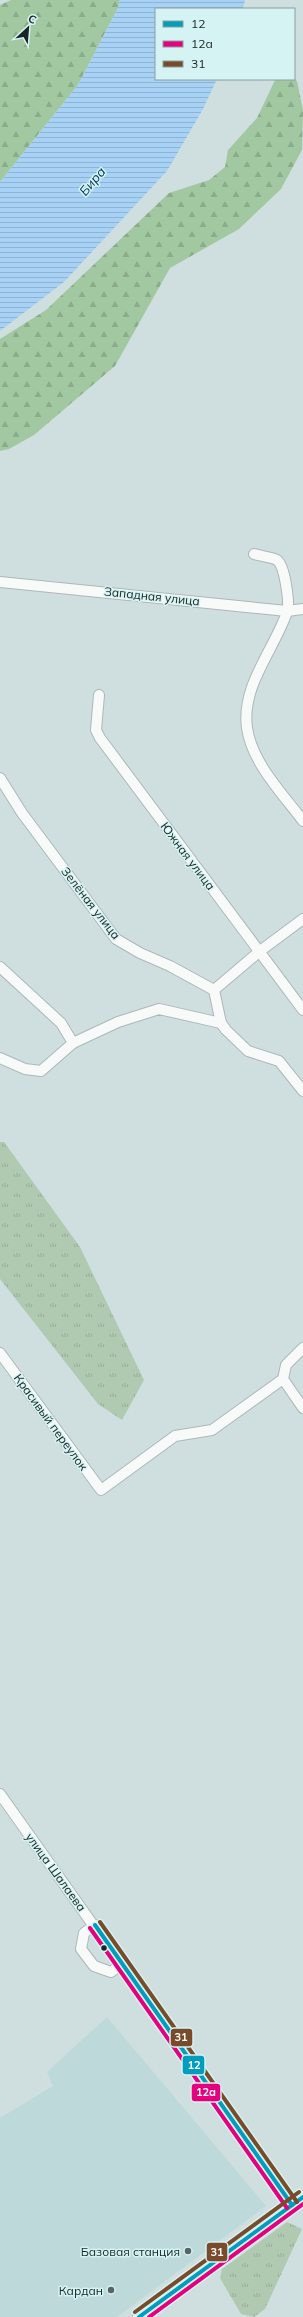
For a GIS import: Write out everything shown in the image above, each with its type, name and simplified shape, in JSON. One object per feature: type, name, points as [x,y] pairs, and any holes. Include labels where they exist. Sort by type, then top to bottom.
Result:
[{"type":"main road","points":[[139,2317],[303,2197]]},
{"type":"street","points":[[254,554],[277,560],[284,569],[288,611],[252,688],[246,709],[247,729],[253,749],[269,776],[303,820]]},
{"type":"street","name":"Западная улица","points":[[0,582],[288,611],[303,609]]},
{"type":"street","name":"Южная улица","points":[[99,695],[96,730],[100,738],[303,1010]]},
{"type":"street","name":"Зелёная улица","points":[[0,778],[22,813],[116,939],[140,953],[170,966],[214,990]]},
{"type":"street","points":[[303,919],[260,951],[214,990],[221,1024],[226,1030],[248,1051],[279,1061],[303,1091]]},
{"type":"street","points":[[0,966],[61,1023],[73,1043]]},
{"type":"street","points":[[0,1058],[25,1068],[41,1071],[73,1043],[118,1022],[159,1009],[221,1024]]},
{"type":"street","points":[[303,1348],[286,1365],[283,1379],[303,1408]]},
{"type":"street","name":"Красивый переулок","points":[[0,1353],[101,1490],[175,1436],[212,1430],[283,1379]]},
{"type":"street","name":"улица Шалаева","points":[[0,1794],[95,1925],[292,2205]]},
{"type":"street","points":[[95,1925],[84,1933],[81,1949],[94,1966],[111,1972],[122,1964]]},
{"type":"shaded area","points":[[107,2017],[266,2206],[117,2317],[0,2317],[0,2118],[53,2086],[47,2072]]},
{"type":"green space","points":[[11,0],[120,0],[118,8],[78,85],[0,182],[0,5]]},
{"type":"green space","points":[[295,79],[297,81],[303,110],[302,150],[281,189],[239,229],[170,268],[115,366],[34,435],[9,449],[0,451],[0,339],[46,310],[169,193],[209,180],[225,167],[228,150],[257,118],[275,80]]},
{"type":"green space","points":[[0,1142],[4,1142],[80,1247],[144,1380],[122,1420],[98,1404],[0,1279]]},
{"type":"green space","points":[[287,2222],[302,2229],[265,2309],[254,2317],[241,2314],[220,2278],[222,2269]]},
{"type":"water","name":"Бира","points":[[120,0],[245,0],[243,8],[155,8],[155,80],[217,80],[203,109],[167,171],[64,282],[0,331],[0,182],[78,85],[118,8]]},
{"type":"transit line","name":"31","points":[[100,1922],[297,2202]]},
{"type":"transit line","name":"12","points":[[95,1925],[292,2205]]},
{"type":"transit line","name":"12а","points":[[90,1928],[287,2208]]},
{"type":"transit line","name":"31","points":[[135,2312],[299,2192]]},
{"type":"transit line","name":"12","points":[[139,2317],[303,2197]]},
{"type":"transit line","name":"12а","points":[[149,2317],[303,2204]]},
{"type":"place","name":"Базовая станция","points":[[188,2251]]},
{"type":"place","name":"Кардан","points":[[111,2290]]}]
